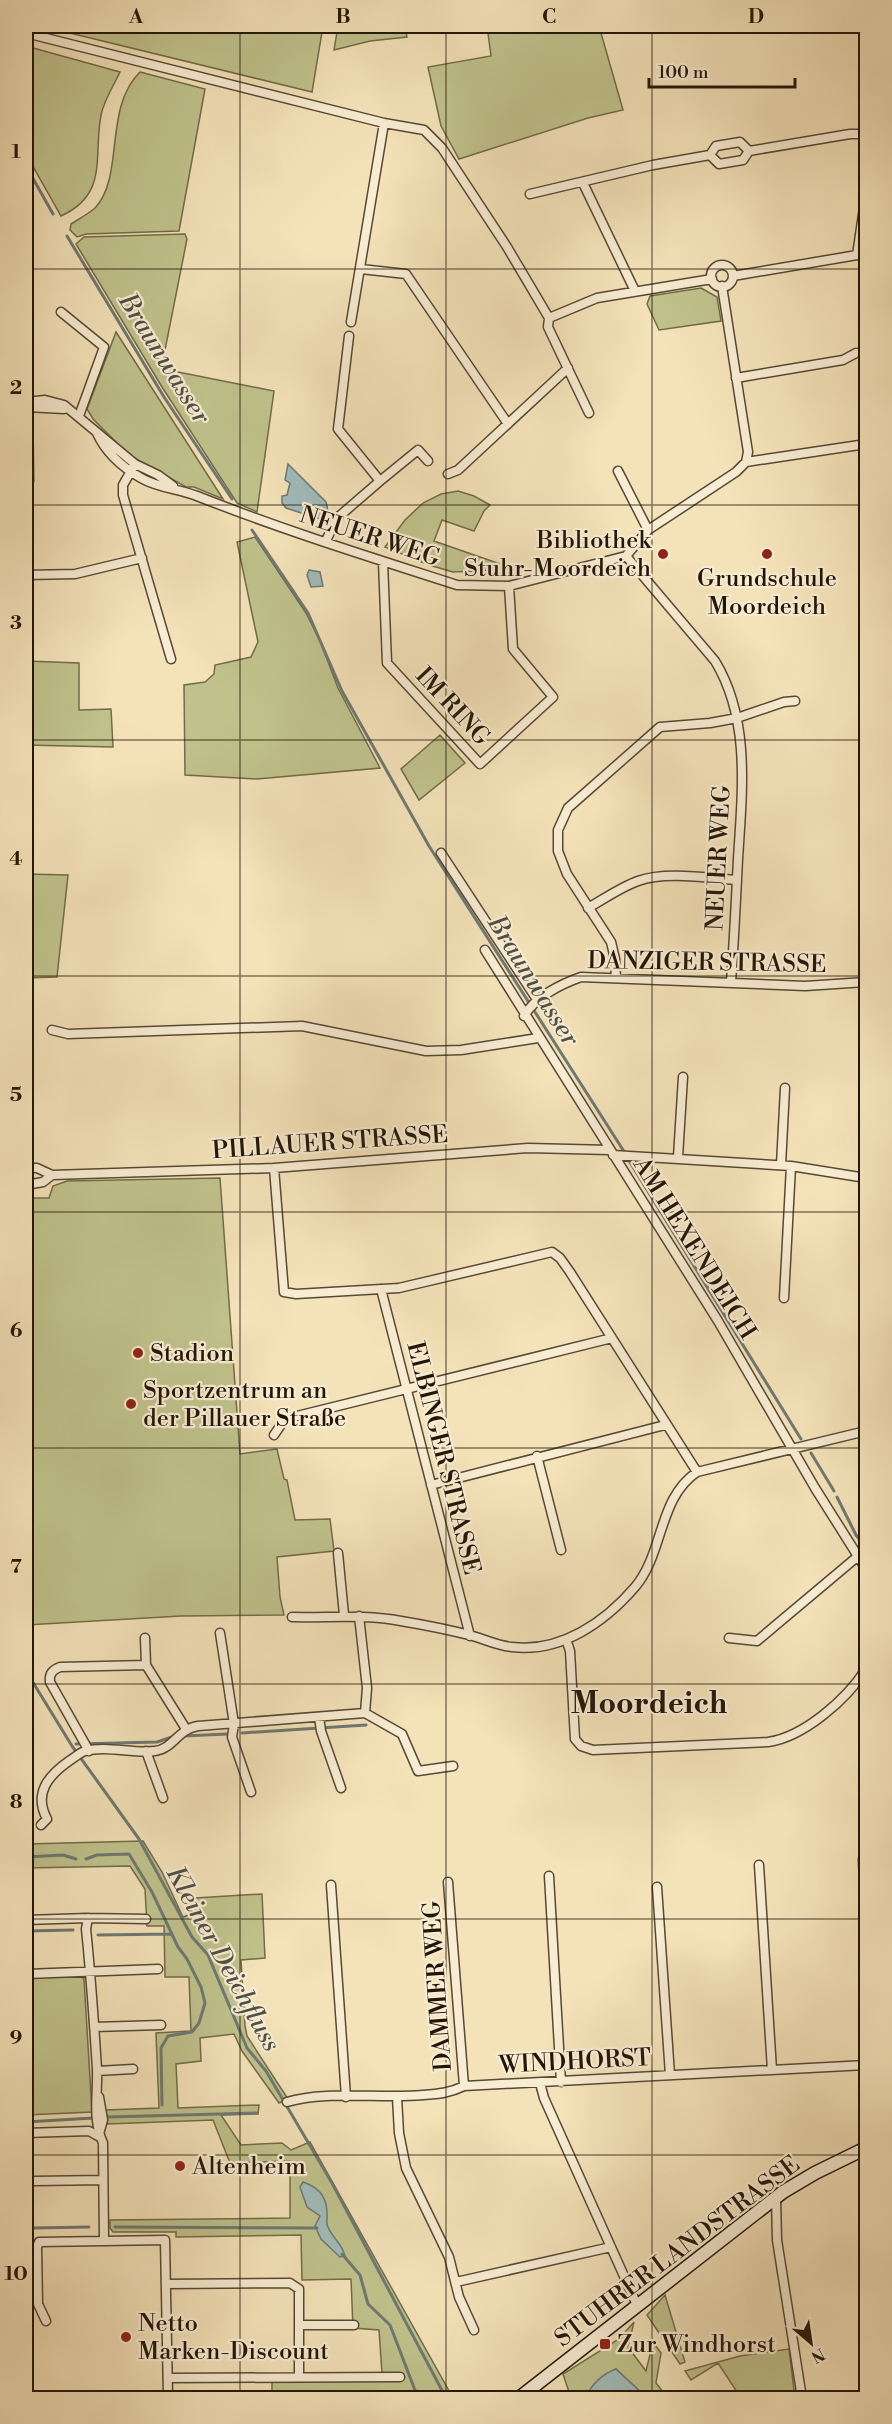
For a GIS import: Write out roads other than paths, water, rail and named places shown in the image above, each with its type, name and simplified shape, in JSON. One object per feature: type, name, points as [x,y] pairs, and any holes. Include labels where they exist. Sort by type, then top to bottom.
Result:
[{"type":"main road","name":"STUHRER LANDSTRASSE","points":[[519,2398],[776,2198],[808,2177],[867,2148]]},
{"type":"street","points":[[26,33],[384,123],[424,130],[442,148],[549,318],[548,327],[589,413]]},
{"type":"street","points":[[351,322],[384,123]]},
{"type":"street","points":[[710,155],[719,164],[743,160],[749,151],[850,134],[867,134]]},
{"type":"street","points":[[530,194],[653,165],[710,155],[716,146],[740,142],[749,151]]},
{"type":"street","points":[[583,183],[635,291]]},
{"type":"street","points":[[712,279],[722,286],[727,285],[733,276],[862,255],[864,198],[867,194]]},
{"type":"street","points":[[712,279],[714,270],[721,265],[730,268],[733,276]]},
{"type":"street","points":[[361,269],[406,274],[508,424]]},
{"type":"street","points":[[549,318],[587,300],[712,279]]},
{"type":"street","points":[[626,556],[648,530],[736,472],[746,462],[748,452],[722,286]]},
{"type":"street","points":[[61,312],[104,347],[79,416]]},
{"type":"street","points":[[349,336],[338,429],[380,481]]},
{"type":"street","points":[[736,378],[843,360],[856,353]]},
{"type":"street","points":[[448,474],[458,470],[568,368]]},
{"type":"street","name":"NEUER WEG","points":[[29,481],[27,404],[45,400],[64,405],[79,416],[97,433],[103,447],[122,465],[133,467],[141,478],[159,486],[176,488],[259,521],[458,585],[509,586],[626,556],[715,661],[725,678],[737,718],[742,788],[732,982]]},
{"type":"street","points":[[746,462],[867,444]]},
{"type":"street","points":[[326,542],[336,519],[418,450],[428,461]]},
{"type":"street","points":[[133,467],[123,485],[123,495],[171,660]]},
{"type":"street","points":[[618,471],[648,530]]},
{"type":"street","points":[[26,575],[75,574],[142,558]]},
{"type":"street","name":"IM RING","points":[[383,562],[387,663],[480,764],[553,697],[513,649],[509,586]]},
{"type":"street","points":[[616,978],[613,948],[567,874],[558,851],[558,830],[568,808],[660,727],[710,723],[737,718],[784,702],[795,701]]},
{"type":"street","points":[[441,853],[538,1001]]},
{"type":"street","points":[[588,908],[636,881],[646,878],[692,877],[737,880]]},
{"type":"street","name":"AM HEXENDEICH","points":[[485,950],[526,1013],[538,1038],[614,1153],[718,1321],[857,1557],[867,1569]]},
{"type":"street","name":"DANZIGER STRASSE","points":[[526,1013],[556,988],[581,977],[805,986],[867,982]]},
{"type":"street","points":[[52,1030],[68,1034],[302,1026],[426,1051],[445,1052],[538,1038]]},
{"type":"street","points":[[678,1157],[683,1077]]},
{"type":"street","points":[[781,1165],[785,1088]]},
{"type":"street","name":"PILLAUER STRASSE","points":[[26,1168],[37,1168],[52,1175],[274,1168],[528,1148],[781,1165],[867,1178]]},
{"type":"street","points":[[784,1298],[791,1166]]},
{"type":"street","points":[[274,1168],[284,1292],[296,1294],[399,1288],[552,1252],[560,1258],[697,1472]]},
{"type":"street","name":"PILLAUER STRASSE","points":[[26,1185],[43,1182],[52,1175]]},
{"type":"street","name":"ELBINGER STRASSE","points":[[381,1289],[470,1636]]},
{"type":"street","points":[[274,1435],[285,1419],[612,1338]]},
{"type":"street","points":[[431,1485],[665,1425]]},
{"type":"street","points":[[292,1617],[344,1615],[404,1621],[507,1647],[522,1648],[566,1639],[598,1622],[636,1586],[654,1556],[671,1503],[684,1484],[697,1472],[867,1431]]},
{"type":"street","points":[[537,1456],[561,1550]]},
{"type":"street","points":[[338,1553],[344,1615]]},
{"type":"street","points":[[729,1638],[757,1641],[857,1557]]},
{"type":"street","points":[[359,1616],[367,1688],[365,1713]]},
{"type":"street","points":[[220,1633],[234,1724],[232,1737],[251,1792]]},
{"type":"street","points":[[145,1638],[146,1665],[184,1731]]},
{"type":"street","points":[[566,1639],[570,1651],[575,1739],[581,1746],[593,1750],[761,1742],[785,1738],[799,1732],[833,1706],[853,1687],[867,1669]]},
{"type":"street","points":[[83,1749],[50,1682],[53,1670],[70,1666],[146,1665]]},
{"type":"street","points":[[41,1826],[47,1819],[42,1802],[48,1779],[83,1749],[156,1751],[168,1746],[184,1731],[234,1724],[320,1724],[365,1713],[402,1734],[418,1771],[453,1766]]},
{"type":"street","points":[[320,1724],[341,1788]]},
{"type":"street","points":[[146,1751],[163,1798]]},
{"type":"street","points":[[863,1859],[867,1926]]},
{"type":"street","points":[[759,1865],[772,2070]]},
{"type":"street","points":[[549,1876],[561,2082]]},
{"type":"street","name":"DAMMER WEG","points":[[448,1882],[464,2086]]},
{"type":"street","points":[[331,1885],[346,2097]]},
{"type":"street","points":[[657,1887],[670,2075]]},
{"type":"street","points":[[88,1918],[86,1929],[97,2071],[98,2091],[95,2115],[98,2136]]},
{"type":"street","points":[[26,1920],[146,1919]]},
{"type":"street","points":[[26,1974],[158,1969]]},
{"type":"street","points":[[94,2028],[161,2025]]},
{"type":"street","name":"WINDHORST","points":[[287,2102],[326,2096],[397,2097],[452,2092],[464,2086],[867,2065]]},
{"type":"street","points":[[97,2071],[133,2069]]},
{"type":"street","points":[[540,2083],[544,2098],[638,2305]]},
{"type":"street","points":[[397,2097],[399,2133],[406,2168],[449,2257],[459,2297],[474,2330]]},
{"type":"street","points":[[26,2133],[89,2131],[98,2136],[103,2143],[104,2241]]},
{"type":"street","points":[[34,2181],[103,2180]]},
{"type":"street","points":[[776,2198],[777,2240],[802,2398]]},
{"type":"street","points":[[46,2321],[37,2299],[37,2247],[39,2242],[165,2240],[168,2398]]},
{"type":"street","points":[[456,2282],[611,2247]]},
{"type":"street","points":[[167,2284],[290,2283],[298,2289],[299,2377]]},
{"type":"street","points":[[298,2325],[354,2325]]},
{"type":"street","points":[[168,2378],[400,2377]]},
{"type":"water","points":[[288,464],[326,502],[325,516],[320,519],[286,508],[282,503],[282,496],[287,495],[290,483],[285,480]]},
{"type":"water","points":[[309,570],[320,572],[323,586],[311,587],[307,575]]},
{"type":"water","points":[[303,2182],[319,2191],[325,2200],[327,2226],[345,2256],[340,2257],[321,2239],[315,2226],[320,2216],[307,2207],[300,2187]]},
{"type":"water","points":[[616,2369],[647,2398],[585,2398],[598,2380]]},
{"type":"waterway","name":"Braunwasser","points":[[26,166],[53,214]]},
{"type":"waterway","name":"Braunwasser","points":[[67,236],[164,397],[232,499]]},
{"type":"waterway","name":"Braunwasser","points":[[252,530],[308,613],[342,691],[429,846],[625,1153]]},
{"type":"waterway","name":"Braunwasser","points":[[628,1159],[801,1439]]},
{"type":"waterway","name":"Braunwasser","points":[[811,1453],[834,1491]]},
{"type":"waterway","name":"Braunwasser","points":[[837,1497],[856,1535],[866,1548]]},
{"type":"waterway","name":"Kleiner Deichfluss","points":[[26,1671],[72,1746],[139,1839],[192,1937],[208,1955],[247,2048],[266,2071],[332,2183],[446,2398]]},
{"type":"waterway","points":[[242,1733],[366,1725]]},
{"type":"waterway","points":[[184,1736],[227,1734]]},
{"type":"waterway","points":[[76,1744],[157,1742],[175,1736]]},
{"type":"waterway","points":[[86,1859],[97,1855],[129,1854],[152,1892],[178,1947],[187,1959],[201,1987],[205,2003],[199,2023],[192,2032],[168,2036],[161,2048],[162,2105]]},
{"type":"waterway","points":[[26,1857],[63,1855],[76,1859]]},
{"type":"waterway","points":[[26,1931],[73,1930]]},
{"type":"waterway","points":[[98,1935],[172,1934]]},
{"type":"waterway","points":[[108,2117],[257,2113]]},
{"type":"waterway","points":[[26,2122],[93,2118]]},
{"type":"waterway","points":[[34,2228],[89,2227]]},
{"type":"waterway","points":[[115,2227],[317,2228]]},
{"type":"waterway","points":[[342,2254],[360,2275],[368,2304],[390,2325],[418,2398]]},
{"type":"place","name":"Bibliothek Stuhr-Moordeich","points":[[663,554]]},
{"type":"place","name":"Grundschule Moordeich","points":[[767,554]]},
{"type":"place","name":"Stadion","points":[[138,1353]]},
{"type":"place","name":"Sportzentrum an der Pillauer Straße","points":[[131,1404]]},
{"type":"place","name":"Altenheim","points":[[180,2166]]},
{"type":"place","name":"Netto Marken-Discount","points":[[126,2337]]},
{"type":"place","name":"Zur Windhorst","points":[[605,2344]]},
{"type":"district","name":"Moordeich","points":[[649,1703]]}]
